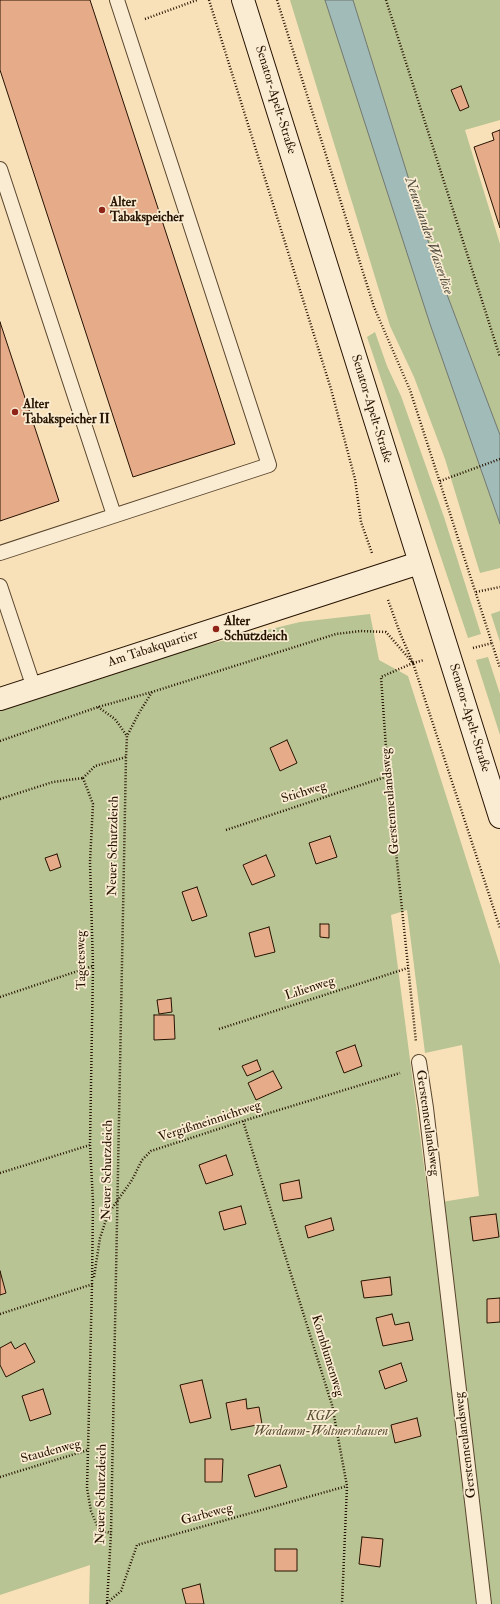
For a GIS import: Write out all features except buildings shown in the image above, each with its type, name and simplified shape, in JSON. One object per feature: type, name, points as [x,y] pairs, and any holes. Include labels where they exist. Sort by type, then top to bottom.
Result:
[{"type":"street","name":"Senator-Apelt-Straße","points":[[243,0],[500,817]]},
{"type":"street","name":"Am Tabakquartier","points":[[0,699],[419,563]]},
{"type":"lane","points":[[0,553],[269,465],[117,0]]},
{"type":"lane","points":[[0,169],[114,515]]},
{"type":"lane","points":[[0,586],[34,688]]},
{"type":"lane","name":"Gerstenneulandsweg","points":[[419,1065],[426,1108],[484,1604]]},
{"type":"path","points":[[126,27],[197,0]]},
{"type":"path","points":[[209,0],[331,389],[355,479],[361,522],[400,633],[413,662],[500,928]]},
{"type":"path","points":[[278,0],[374,307],[410,390],[500,668]]},
{"type":"path","points":[[386,0],[500,357]]},
{"type":"path","points":[[440,481],[500,459]]},
{"type":"path","points":[[476,592],[500,587]]},
{"type":"path","points":[[0,740],[98,707],[152,692],[336,634],[361,631],[386,632],[413,662]]},
{"type":"path","points":[[413,662],[492,643]]},
{"type":"path","name":"Gerstenneulandsweg","points":[[413,662],[381,677],[388,776],[419,1065]]},
{"type":"path","points":[[98,707],[114,719],[127,736],[152,692]]},
{"type":"path","name":"Neuer Schutzdeich","points":[[107,1604],[111,1533],[127,736]]},
{"type":"path","points":[[0,799],[53,782],[83,778],[95,766],[126,757]]},
{"type":"path","name":"Stichweg","points":[[226,830],[388,776]]},
{"type":"path","name":"Tagetesweg","points":[[83,778],[93,804],[90,862],[93,966],[90,1145]]},
{"type":"path","points":[[0,997],[93,966]]},
{"type":"path","name":"Lilienweg","points":[[219,1030],[408,968]]},
{"type":"path","name":"Vergißmeinnichtweg","points":[[92,1285],[102,1232],[108,1214],[132,1180],[142,1160],[151,1151],[419,1065]]},
{"type":"path","name":"Kornblumenweg","points":[[243,1121],[332,1405],[347,1486],[342,1604]]},
{"type":"path","points":[[0,1173],[90,1145]]},
{"type":"path","name":"Neuer Schutzdeich","points":[[88,1450],[93,1202],[90,1145]]},
{"type":"path","points":[[0,1314],[92,1285]]},
{"type":"path","name":"Staudenweg","points":[[0,1477],[88,1450],[88,1488],[91,1511],[99,1530],[111,1533]]},
{"type":"path","name":"Garbeweg","points":[[107,1604],[121,1591],[137,1545],[347,1486]]},
{"type":"green space","points":[[290,0],[325,0],[430,324],[500,524],[500,568],[480,573],[445,459],[414,377],[390,326]]},
{"type":"green space","points":[[353,0],[500,0],[500,120],[465,130],[500,244],[500,435],[434,260]]},
{"type":"green space","points":[[375,332],[387,366],[401,396],[444,517],[481,634],[468,638],[367,337]]},
{"type":"green space","points":[[500,611],[500,642],[491,614]]},
{"type":"green space","name":"KGV Wardamm-Woltmershausen","points":[[370,614],[379,660],[408,676],[500,965],[500,1604],[89,1604],[90,1565],[0,1595],[0,710],[176,652],[300,622]],"holes":[[[407,910],[425,1053],[462,1045],[479,1196],[429,1204],[391,915]]]},
{"type":"green space","points":[[488,657],[500,694],[500,735],[476,660]]},
{"type":"water","points":[[325,0],[353,0],[434,260],[500,435],[500,524],[430,324]]},
{"type":"place","name":"Alter Tabakspeicher","points":[[102,210]]},
{"type":"place","name":"Alter Tabakspeicher II","points":[[15,412]]},
{"type":"place","name":"Alter Schutzdeich","points":[[216,629]]},
{"type":"water label","name":"Neuenlander Wasserlöse","points":[[428,236]]}]
